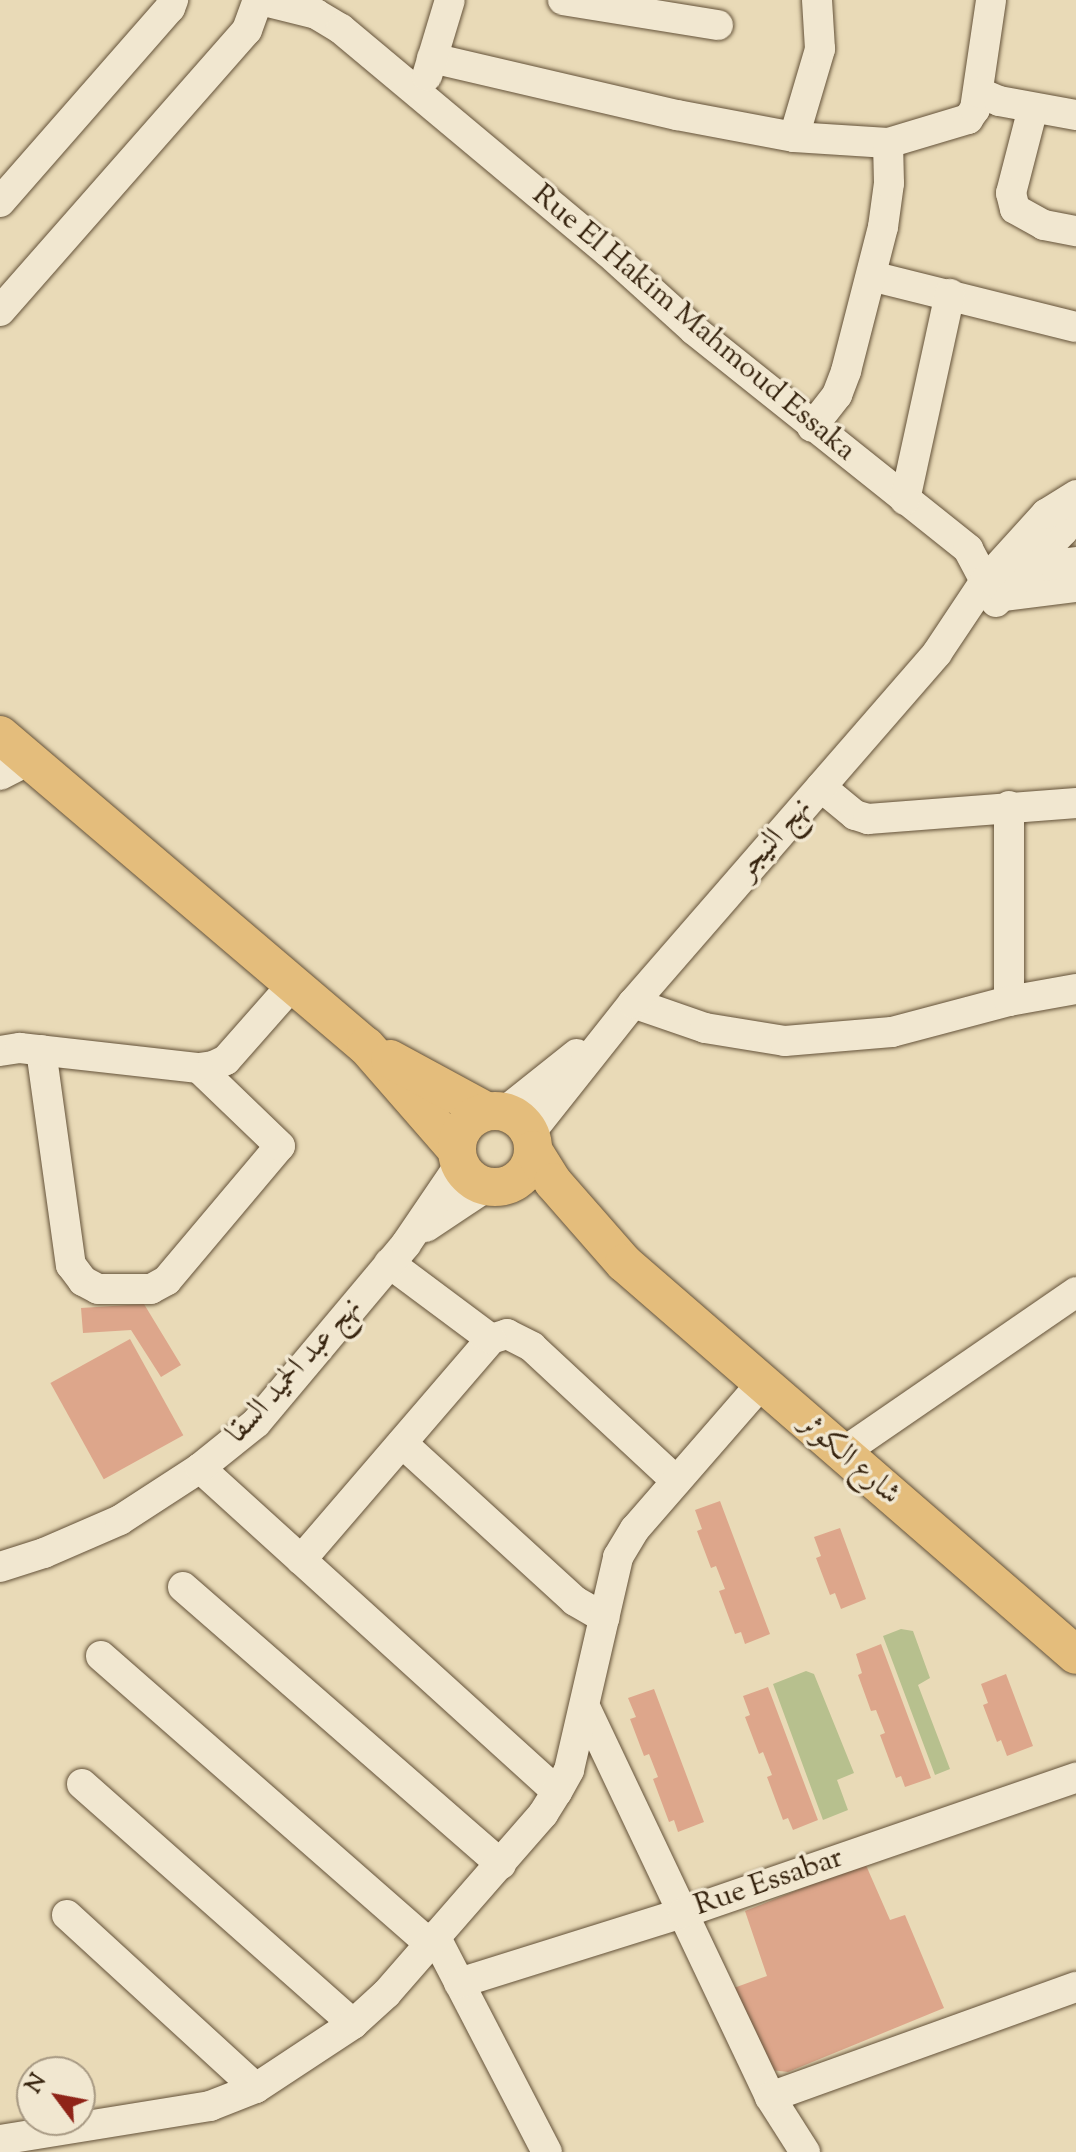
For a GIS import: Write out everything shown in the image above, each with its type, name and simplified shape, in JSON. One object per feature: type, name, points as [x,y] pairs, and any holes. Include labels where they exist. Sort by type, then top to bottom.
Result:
[{"type":"main road","points":[[0,735],[15,767],[293,984],[366,1046],[476,1172],[524,1173],[513,1126],[366,1046]]},
{"type":"main road","points":[[476,1172],[465,1125],[513,1126]]},
{"type":"main road","name":"شارع الكوثر","points":[[513,1126],[553,1182],[624,1263],[1076,1655]]},
{"type":"main road","name":"شارع الكوثر","points":[[476,1172],[532,1202],[624,1263]]},
{"type":"street","points":[[0,202],[170,8],[173,0]]},
{"type":"street","points":[[0,311],[247,30],[259,0]]},
{"type":"street","name":"Rue El Hakim Mahmoud Essaka","points":[[259,0],[329,20],[812,427],[968,549]]},
{"type":"street","points":[[421,97],[450,0]]},
{"type":"street","points":[[563,0],[593,8],[718,25]]},
{"type":"street","points":[[794,137],[820,49],[817,0]]},
{"type":"street","points":[[432,58],[593,98],[794,137],[888,143],[968,119],[978,92],[991,0]]},
{"type":"street","points":[[978,92],[1033,108],[1076,115]]},
{"type":"street","points":[[1033,108],[1011,193],[1015,209],[1044,225],[1076,231]]},
{"type":"street","points":[[812,427],[837,395],[871,276],[889,183],[888,143]]},
{"type":"street","points":[[871,276],[1076,327]]},
{"type":"street","points":[[905,500],[950,294]]},
{"type":"street","name":"نهج النيجر","points":[[513,1126],[623,1015],[1015,563],[1075,511]]},
{"type":"street","points":[[968,549],[1015,563],[1076,562]]},
{"type":"street","points":[[968,549],[994,588],[1076,587]]},
{"type":"street","points":[[821,787],[855,815],[868,819],[1076,803]]},
{"type":"street","points":[[1009,806],[1009,1001]]},
{"type":"street","points":[[0,1051],[41,1050],[199,1068],[226,1060],[293,984]]},
{"type":"street","points":[[623,1015],[785,1041],[892,1032],[1009,1001],[1076,989]]},
{"type":"street","points":[[41,1050],[71,1265],[83,1281],[98,1289],[151,1289],[167,1280],[280,1146],[199,1068]]},
{"type":"street","name":"نهج عبد الحميد السقا","points":[[0,1567],[44,1553],[120,1520],[200,1468],[256,1423],[398,1253],[476,1172]]},
{"type":"street","points":[[398,1253],[491,1339]]},
{"type":"street","points":[[842,1453],[1076,1292]]},
{"type":"street","points":[[301,1560],[491,1339],[507,1334],[532,1347],[676,1481]]},
{"type":"street","points":[[0,2140],[210,2106],[256,2088],[353,2024],[386,1994],[501,1864],[557,1792],[569,1770],[618,1557],[635,1529],[761,1384]]},
{"type":"street","points":[[402,1443],[575,1601],[604,1618]]},
{"type":"street","points":[[200,1468],[557,1792]]},
{"type":"street","points":[[183,1587],[501,1864]]},
{"type":"street","points":[[101,1656],[432,1940],[459,1983],[547,2152]]},
{"type":"street","points":[[585,1707],[770,2097],[805,2152]]},
{"type":"street","name":"Rue Essabar","points":[[459,1983],[683,1913],[1076,1778]]},
{"type":"street","points":[[82,1784],[353,2024]]},
{"type":"street","points":[[67,1915],[256,2088]]},
{"type":"street","points":[[770,2097],[1076,1987]]},
{"type":"green space","points":[[901,1629],[913,1631],[930,1678],[918,1685],[950,1769],[935,1775],[883,1636]]},
{"type":"green space","points":[[806,1671],[814,1674],[854,1773],[837,1780],[848,1810],[823,1820],[773,1684]]},
{"type":"building","points":[[144,1304],[181,1365],[161,1377],[131,1330],[83,1333],[81,1308]]},
{"type":"building","points":[[130,1339],[183,1435],[104,1479],[50,1383]]},
{"type":"building","points":[[720,1501],[770,1634],[745,1644],[741,1632],[735,1634],[719,1591],[725,1589],[716,1566],[711,1568],[697,1531],[702,1529],[695,1510]]},
{"type":"building","points":[[840,1528],[866,1599],[841,1609],[835,1593],[830,1595],[816,1558],[821,1556],[814,1537]]},
{"type":"building","points":[[881,1644],[931,1778],[905,1787],[901,1776],[896,1778],[880,1735],[885,1733],[876,1710],[871,1711],[858,1675],[862,1673],[856,1654]]},
{"type":"building","points":[[1006,1674],[1033,1746],[1007,1756],[1001,1740],[997,1742],[983,1705],[988,1703],[981,1684]]},
{"type":"building","points":[[768,1687],[818,1820],[793,1830],[788,1818],[783,1820],[767,1777],[772,1775],[763,1752],[759,1754],[745,1717],[750,1715],[743,1696]]},
{"type":"building","points":[[654,1689],[704,1822],[678,1832],[674,1820],[669,1822],[653,1779],[658,1777],[649,1754],[644,1756],[630,1719],[636,1717],[628,1698]]},
{"type":"building","points":[[865,1863],[890,1920],[905,1915],[944,2008],[788,2072],[771,2070],[731,1989],[767,1976],[745,1911]]}]
